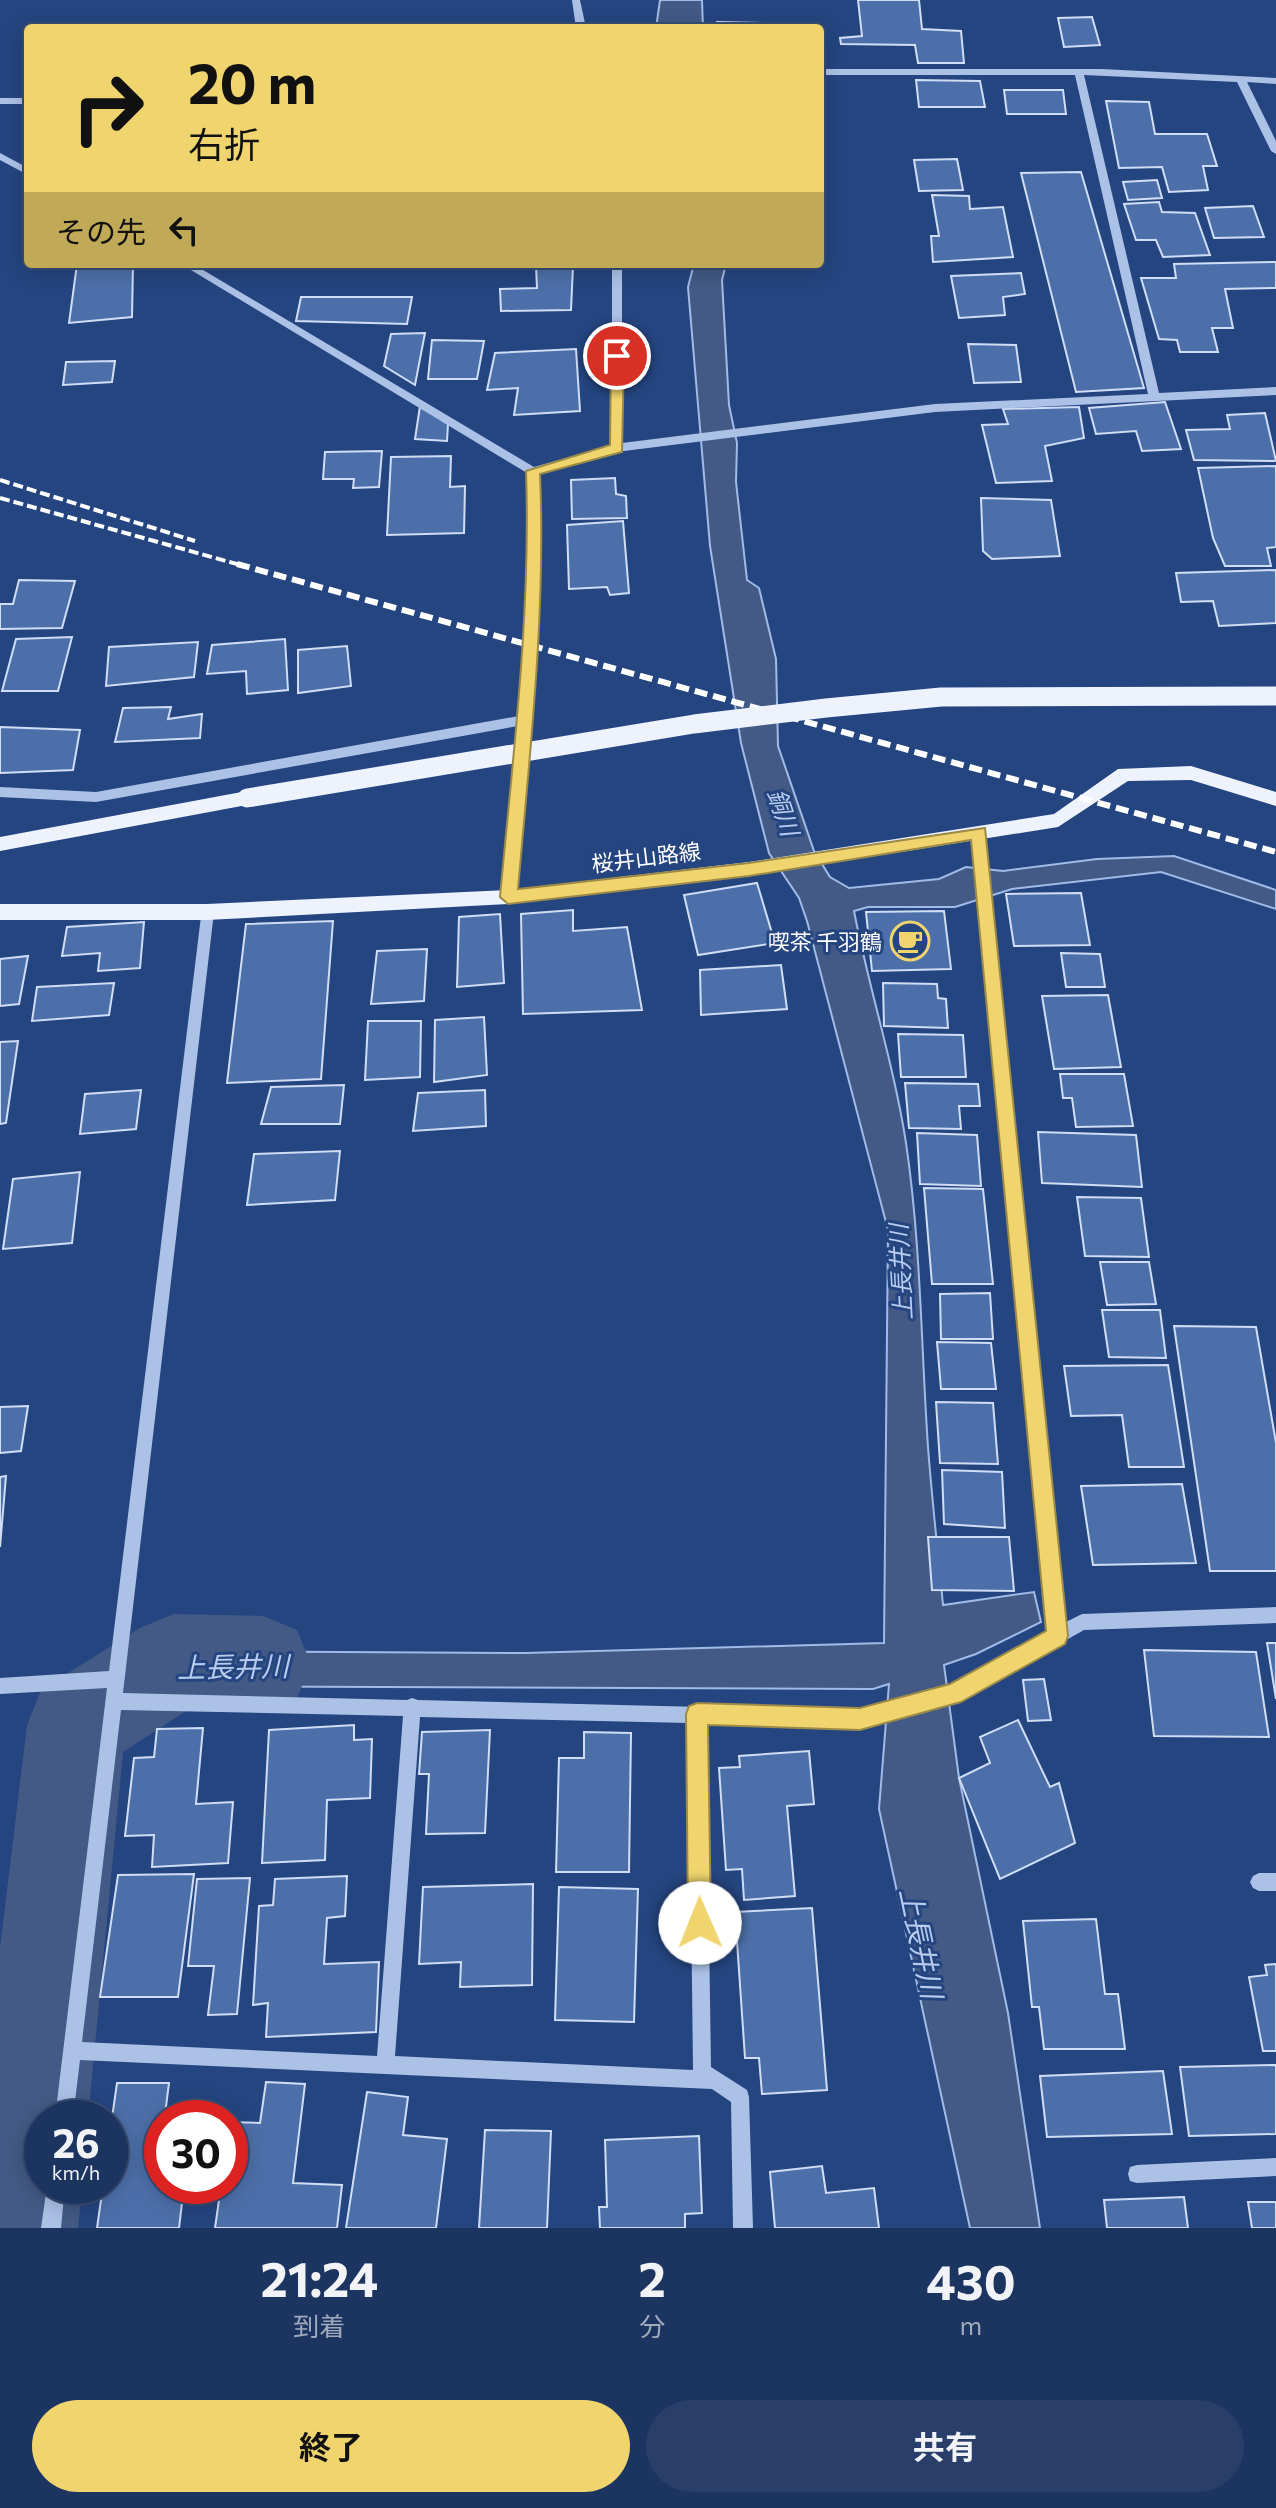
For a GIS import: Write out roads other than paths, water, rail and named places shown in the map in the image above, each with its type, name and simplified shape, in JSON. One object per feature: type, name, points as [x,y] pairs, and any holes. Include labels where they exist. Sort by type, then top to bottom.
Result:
[{"type":"main road","points":[[0,844],[247,798],[679,727],[826,708],[941,697],[1276,696]]},
{"type":"main road","name":"桜井山路線","points":[[0,912],[207,912],[508,897],[749,869],[1058,820],[1124,774],[1191,773],[1276,799]]},
{"type":"street","points":[[576,0],[580,24]]},
{"type":"street","points":[[824,72],[1079,72],[1242,82],[1276,81]]},
{"type":"street","points":[[1079,72],[1154,397]]},
{"type":"street","points":[[1242,82],[1276,151]]},
{"type":"street","points":[[0,101],[24,101]]},
{"type":"street","points":[[0,156],[24,170]]},
{"type":"street","points":[[193,268],[533,471],[617,448],[935,408],[1276,391]]},
{"type":"street","points":[[617,268],[617,448]]},
{"type":"street","points":[[508,897],[536,538],[533,471]]},
{"type":"street","points":[[0,792],[96,797],[524,720]]},
{"type":"street","points":[[979,832],[1057,1636]]},
{"type":"street","points":[[66,2100],[207,912]]},
{"type":"street","points":[[113,1701],[860,1719],[954,1694],[1082,1622],[1276,1615]]},
{"type":"street","points":[[0,1686],[115,1679]]},
{"type":"street","points":[[385,2065],[412,1706]]},
{"type":"street","points":[[697,1714],[702,2072],[740,2097],[743,2228]]},
{"type":"street","points":[[72,2051],[715,2080]]},
{"type":"street","points":[[1137,2174],[1276,2167]]},
{"type":"street","points":[[51,2228],[54,2204]]},
{"type":"water","points":[[660,0],[702,0],[703,24],[657,24]]},
{"type":"water","name":"銅川","points":[[693,268],[725,268],[722,280],[729,405],[737,443],[736,482],[747,580],[759,588],[776,659],[778,746],[814,851],[830,877],[849,888],[939,879],[966,867],[1003,871],[1097,859],[1174,856],[1276,890],[1276,909],[1161,872],[1012,889],[955,907],[868,907],[854,911],[895,1085],[911,1181],[928,1447],[943,1605],[1034,1592],[1041,1622],[976,1654],[944,1665],[959,1778],[1008,2013],[1040,2228],[970,2228],[879,1809],[889,1684],[873,1689],[158,1686],[145,1651],[525,1653],[884,1643],[888,1230],[807,921],[799,898],[769,853],[741,743],[710,546],[688,287]]},
{"type":"waterway","name":"上長井川","points":[[22,2228],[76,1725],[174,1662],[263,1664]]},
{"type":"railway","points":[[0,480],[195,541]]},
{"type":"railway","points":[[0,498],[244,566]]},
{"type":"railway","points":[[237,564],[1276,852]]},
{"type":"place","name":"喫茶 千羽鶴","points":[[910,941]]}]
